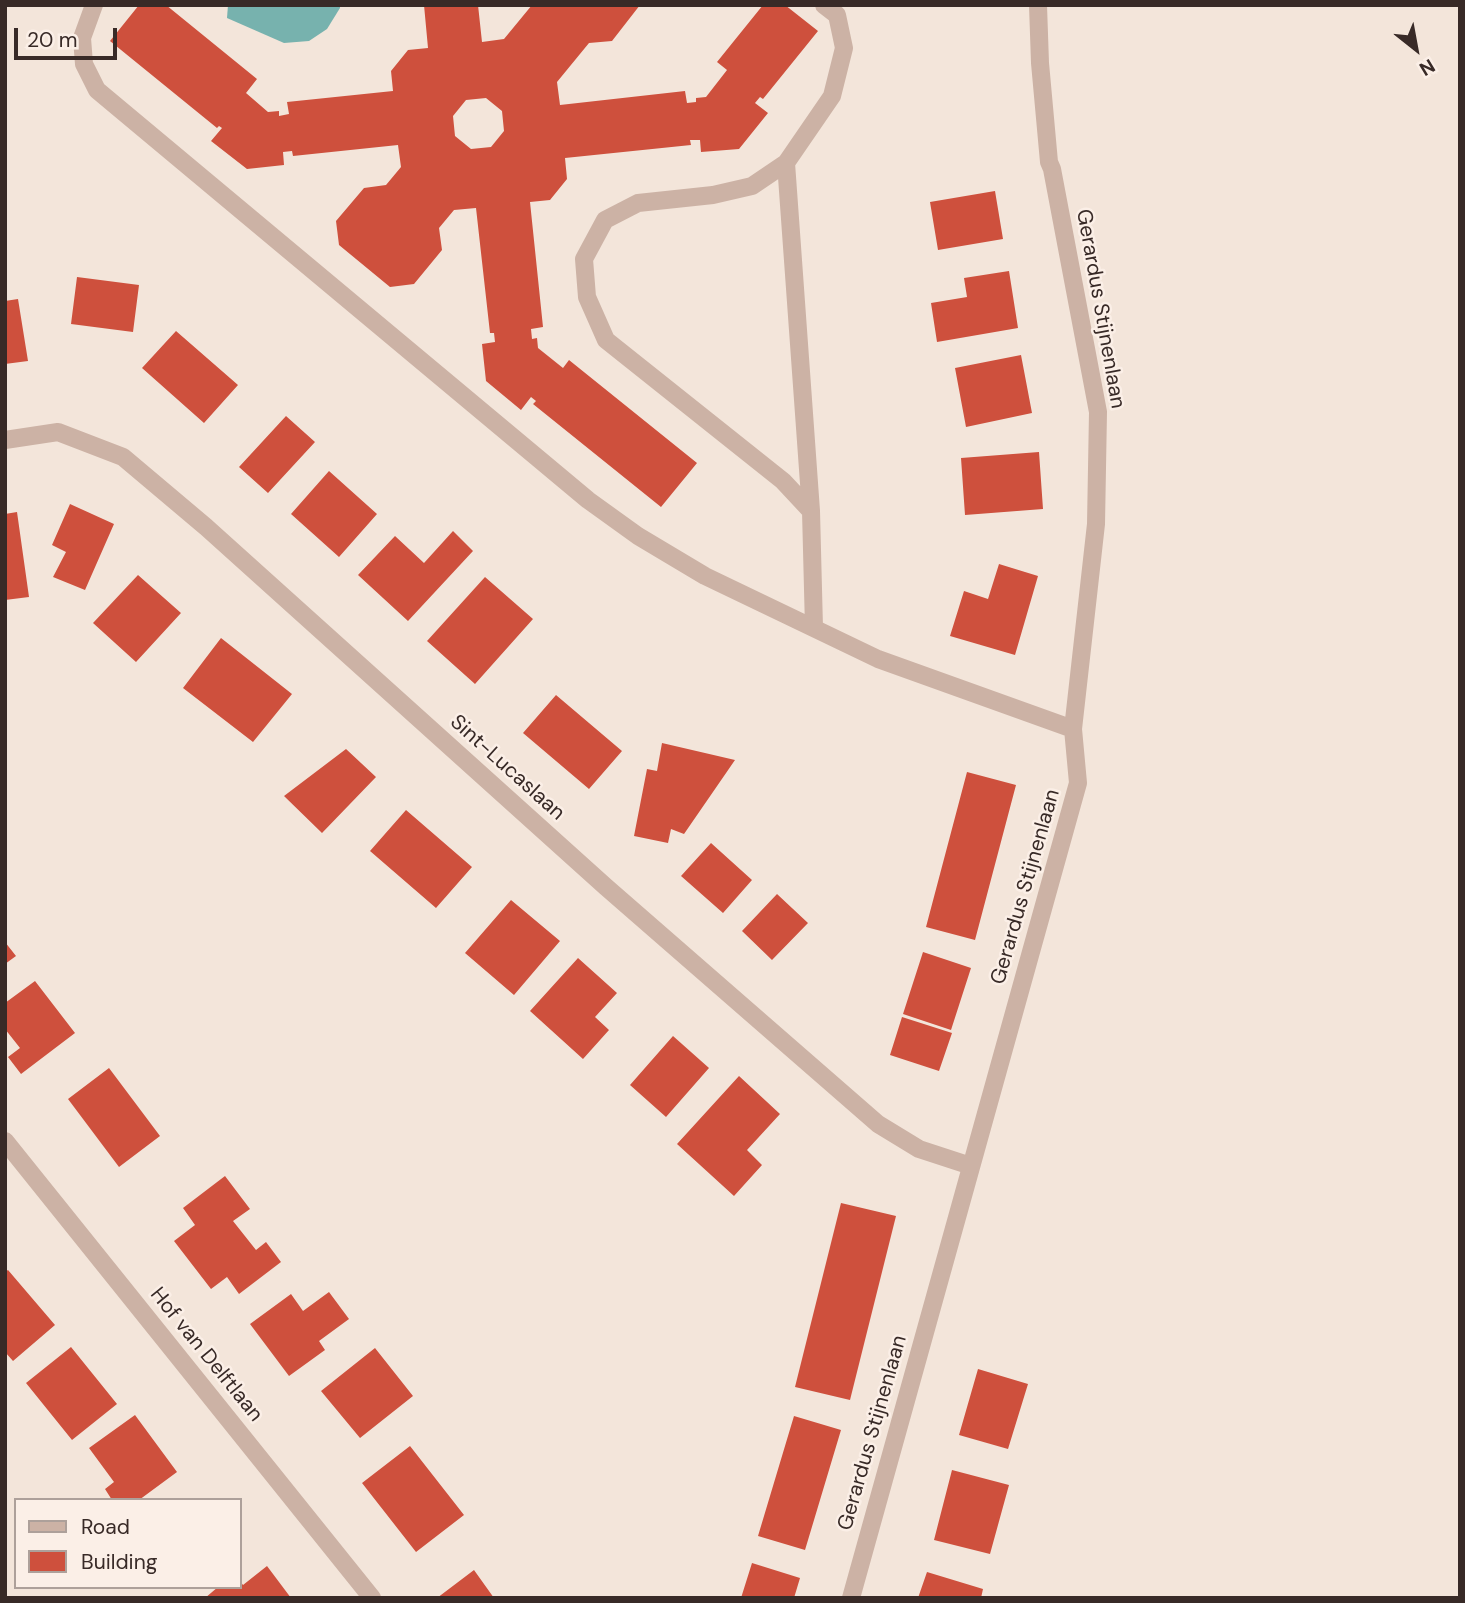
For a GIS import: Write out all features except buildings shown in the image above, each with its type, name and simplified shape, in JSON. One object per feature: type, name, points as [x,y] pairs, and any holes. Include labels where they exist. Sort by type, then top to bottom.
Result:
[{"type":"street","points":[[94,5],[82,38],[85,64],[96,90],[588,500],[638,536],[705,576],[878,659],[1073,729]]},
{"type":"street","points":[[811,511],[783,481],[606,340],[587,297],[584,259],[605,220],[638,203],[713,195],[752,187],[786,163],[832,96],[844,48],[837,15],[824,5]]},
{"type":"street","name":"Gerardus Stijnenlaan","points":[[851,1598],[1079,783],[1073,729],[1096,524],[1098,412],[1049,162],[1038,5]]},
{"type":"street","points":[[786,163],[811,511],[814,628]]},
{"type":"street","name":"Sint-Lucaslaan","points":[[5,440],[58,432],[123,457],[216,536],[606,887],[878,1124],[919,1149],[971,1166]]},
{"type":"street","name":"Hof van Delftlaan","points":[[5,1141],[372,1598]]},
{"type":"water","points":[[228,5],[340,5],[340,8],[327,29],[309,41],[284,43],[227,18]]}]
